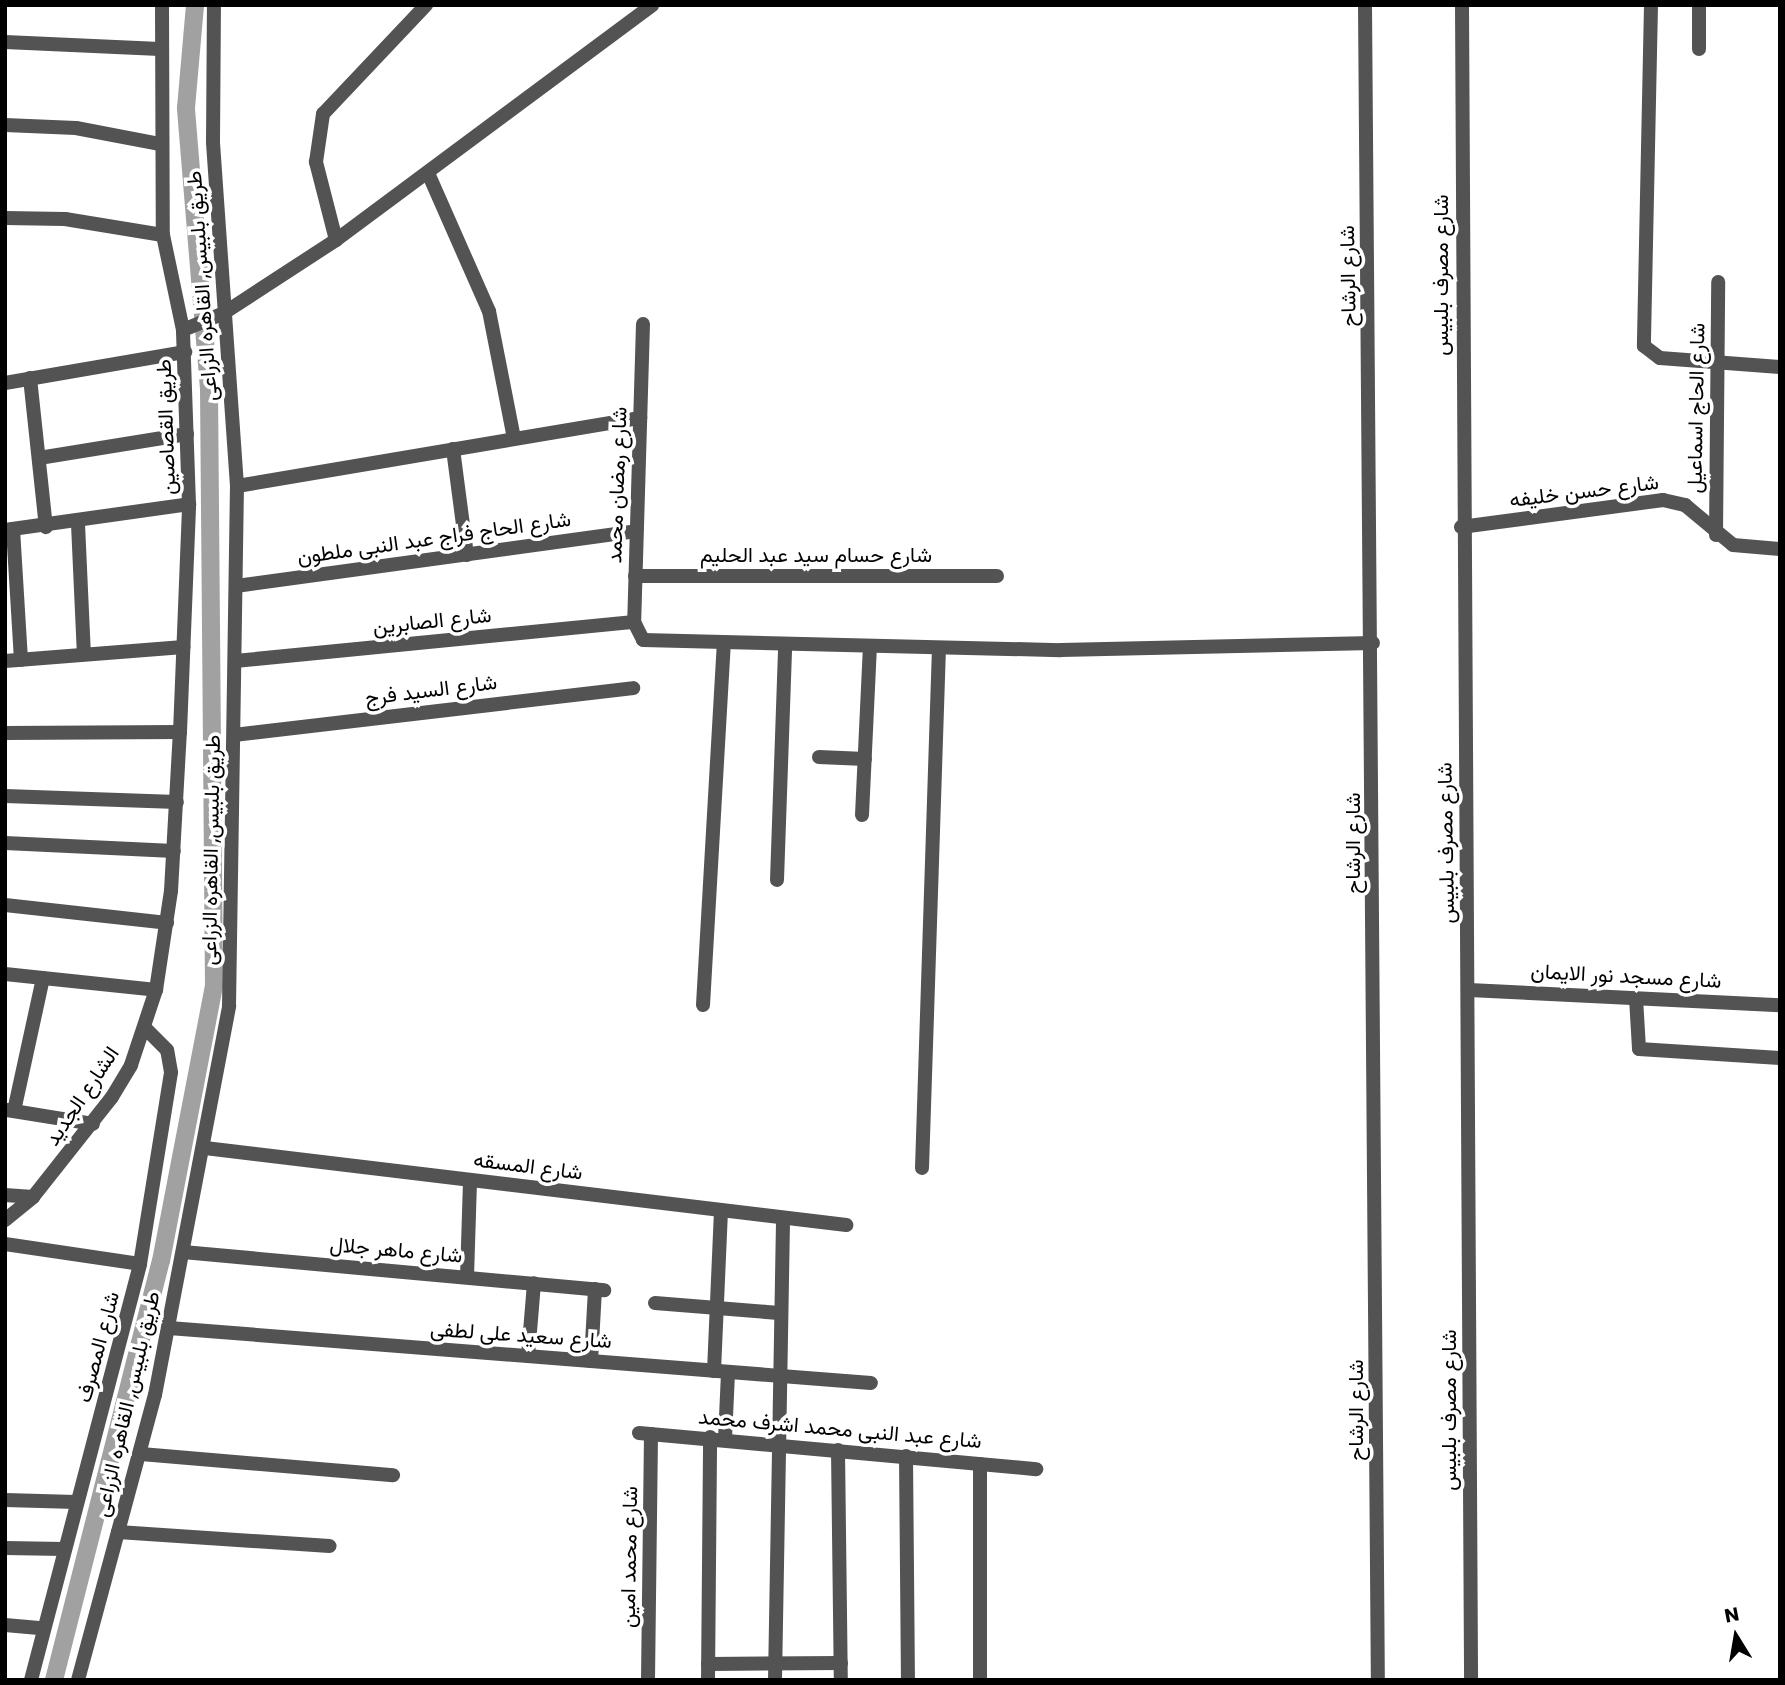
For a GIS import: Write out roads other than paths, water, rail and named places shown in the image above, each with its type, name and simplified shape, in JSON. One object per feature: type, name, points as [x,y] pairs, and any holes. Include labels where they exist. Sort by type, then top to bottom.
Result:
[{"type":"street","name":"طريق القصاصين","points":[[162,5],[160,144],[163,235],[187,329],[185,352],[189,504],[174,850]]},
{"type":"street","name":"طريق بلبيس, القاهره الزراعى","points":[[78,1680],[141,1454],[205,1148],[229,1006],[237,486],[220,315],[213,142],[214,5]]},
{"type":"street","points":[[336,240],[316,162],[323,114],[426,5]]},
{"type":"street","points":[[187,329],[220,315],[336,240],[652,5]]},
{"type":"street","name":"شارع الرشاح","points":[[1366,5],[1373,643],[1378,1680]]},
{"type":"street","name":"شارع مصرف بلبيس","points":[[1462,5],[1461,527],[1469,990],[1471,1680]]},
{"type":"street","points":[[1651,5],[1644,346],[1660,358],[1780,367]]},
{"type":"street","points":[[1699,5],[1699,49]]},
{"type":"street","points":[[5,42],[160,49]]},
{"type":"street","points":[[5,125],[76,128],[160,144]]},
{"type":"street","points":[[428,173],[489,311],[514,439]]},
{"type":"street","points":[[5,218],[65,219],[163,235]]},
{"type":"street","name":"شارع الحاج اسماعيل","points":[[1716,535],[1718,282]]},
{"type":"street","name":"شارع رمضان محمد","points":[[634,622],[643,324]]},
{"type":"street","points":[[5,383],[185,352]]},
{"type":"street","points":[[30,379],[46,527]]},
{"type":"street","points":[[237,486],[640,418]]},
{"type":"street","points":[[39,457],[187,434]]},
{"type":"street","points":[[453,449],[467,555]]},
{"type":"street","name":"شارع حسن خليفه","points":[[1461,527],[1663,500],[1685,505],[1716,535],[1733,545],[1780,549]]},
{"type":"street","points":[[20,660],[9,530],[78,524],[189,504]]},
{"type":"street","points":[[78,524],[84,654]]},
{"type":"street","name":"شارع الحاج فراج عبد النبى ملطون","points":[[236,586],[636,531]]},
{"type":"street","name":"شارع حسام سيد عبد الحليم","points":[[635,576],[996,576]]},
{"type":"street","points":[[634,622],[647,642],[724,646],[939,649],[1373,643]]},
{"type":"street","name":"شارع الصابرين","points":[[234,661],[634,622]]},
{"type":"street","points":[[703,1005],[724,646]]},
{"type":"street","points":[[777,880],[785,646]]},
{"type":"street","points":[[5,661],[183,647]]},
{"type":"street","points":[[862,815],[870,648]]},
{"type":"street","points":[[922,1168],[939,649]]},
{"type":"street","name":"شارع السيد فرج","points":[[234,734],[633,688]]},
{"type":"street","points":[[5,733],[180,732]]},
{"type":"street","points":[[819,757],[864,759]]},
{"type":"street","points":[[5,796],[177,802]]},
{"type":"street","points":[[5,843],[174,850]]},
{"type":"street","name":"الشارع الجديد","points":[[5,1220],[33,1197],[93,1124],[131,1065],[146,1029],[156,990],[167,923],[174,850]]},
{"type":"street","points":[[5,905],[167,923]]},
{"type":"street","points":[[5,974],[156,990]]},
{"type":"street","points":[[43,978],[10,1111],[93,1124]]},
{"type":"street","name":"شارع مسجد نور الايمان","points":[[1469,990],[1780,1005]]},
{"type":"street","points":[[1636,998],[1639,1049],[1780,1058]]},
{"type":"street","name":"شارع المصرف","points":[[31,1680],[42,1628],[140,1264],[171,1072],[167,1050],[146,1029]]},
{"type":"street","name":"شارع المسقه","points":[[205,1148],[846,1225]]},
{"type":"street","points":[[467,1278],[471,1180]]},
{"type":"street","points":[[5,1195],[33,1197]]},
{"type":"street","points":[[721,1210],[717,1308],[725,1439]]},
{"type":"street","points":[[775,1680],[777,1376],[783,1218]]},
{"type":"street","points":[[5,1244],[140,1264]]},
{"type":"street","name":"شارع ماهر جلال","points":[[183,1252],[599,1289],[591,1361]]},
{"type":"street","points":[[528,1356],[534,1283]]},
{"type":"street","points":[[655,1303],[779,1313]]},
{"type":"street","name":"شارع سعيد على لطفى","points":[[169,1328],[871,1383]]},
{"type":"street","name":"شارع عبد النبى محمد اشرف محمد","points":[[645,1434],[710,1437],[1036,1469]]},
{"type":"street","name":"شارع محمد امين","points":[[645,1434],[648,1680]]},
{"type":"street","points":[[708,1680],[710,1437]]},
{"type":"street","points":[[838,1450],[842,1680]]},
{"type":"street","points":[[141,1454],[393,1475]]},
{"type":"street","points":[[906,1457],[908,1680]]},
{"type":"street","points":[[979,1680],[980,1464]]},
{"type":"street","points":[[5,1500],[76,1503]]},
{"type":"street","points":[[118,1532],[330,1546]]},
{"type":"street","points":[[5,1548],[64,1549]]},
{"type":"street","points":[[5,1625],[42,1628]]},
{"type":"street","points":[[708,1664],[841,1663]]},
{"type":"waterway","points":[[54,1680],[161,1261],[214,986],[209,389],[186,108],[195,5]]}]
